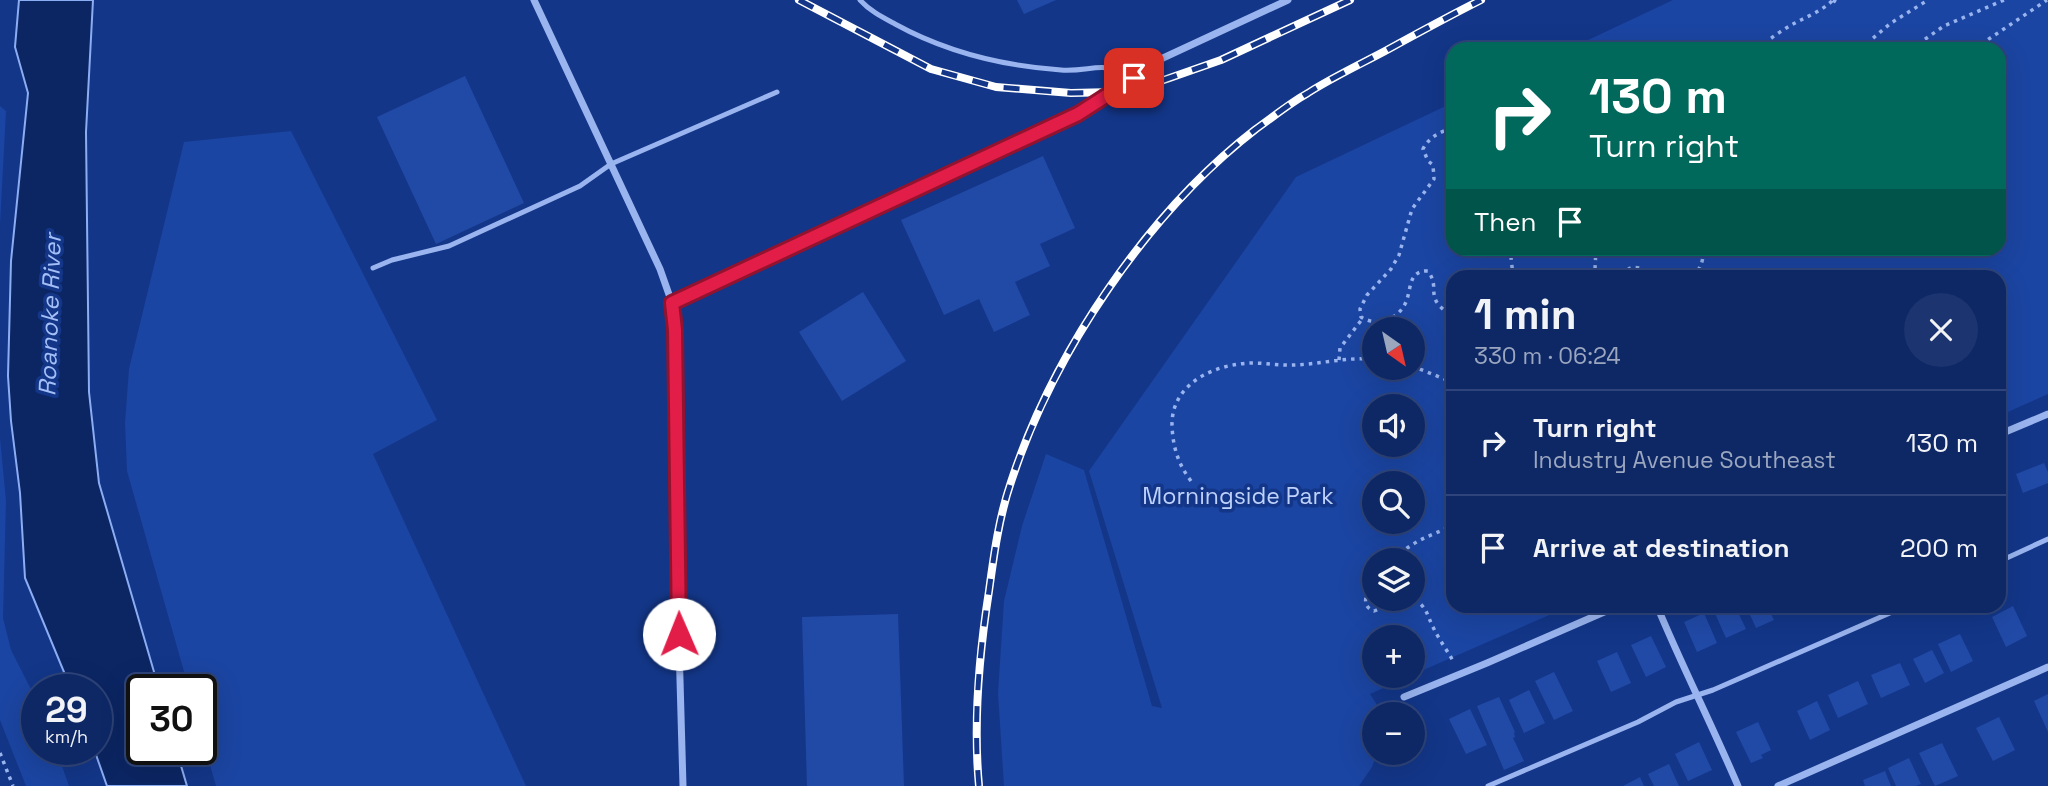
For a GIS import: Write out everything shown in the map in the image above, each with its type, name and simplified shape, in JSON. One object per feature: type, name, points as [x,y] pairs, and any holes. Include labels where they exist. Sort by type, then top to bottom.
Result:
[{"type":"street","points":[[534,0],[660,269],[672,303],[675,330],[683,786]]},
{"type":"street","points":[[672,303],[1078,114],[1163,58],[1288,0]]},
{"type":"street","points":[[2006,432],[2048,414]]},
{"type":"street","points":[[1404,697],[1602,613]]},
{"type":"street","points":[[1660,613],[1738,786]]},
{"type":"street","points":[[1778,786],[2048,667]]},
{"type":"lane","points":[[860,0],[868,9],[913,33],[954,50],[1033,68],[1068,71],[1107,66],[1134,78]]},
{"type":"lane","points":[[373,268],[393,260],[449,246],[580,186],[611,164],[777,92]]},
{"type":"lane","points":[[2006,558],[2048,539]]},
{"type":"lane","points":[[1488,786],[1638,722],[1676,702],[1713,690],[1890,613]]},
{"type":"path","points":[[1765,42],[1825,8],[1833,0],[1840,0]]},
{"type":"path","points":[[1868,42],[1891,23],[1928,0]]},
{"type":"path","points":[[1921,42],[1944,26],[2004,0]]},
{"type":"path","points":[[1984,42],[2047,0]]},
{"type":"path","points":[[1363,317],[1360,309],[1362,304],[1391,269],[1399,255],[1412,209],[1434,179],[1433,165],[1428,161],[1423,149],[1439,133],[1446,130]]},
{"type":"path","points":[[1626,270],[1634,266],[1643,270]]},
{"type":"path","points":[[1393,317],[1406,303],[1416,273],[1422,271],[1428,271],[1432,275],[1435,302],[1446,311]]},
{"type":"path","points":[[1339,360],[1340,348],[1362,319]]},
{"type":"path","points":[[1191,481],[1175,449],[1172,416],[1183,390],[1203,375],[1240,363],[1283,366],[1362,358]]},
{"type":"path","points":[[1425,371],[1446,380]]},
{"type":"path","points":[[1406,548],[1446,528]]},
{"type":"path","points":[[1425,607],[1460,674]]},
{"type":"path","points":[[0,753],[13,786]]},
{"type":"green space","name":"Morningside Park","points":[[1673,0],[2048,0],[2048,394],[2006,413],[2006,270],[1446,270],[1446,613],[1554,613],[1425,669],[1425,625],[1362,625],[1362,688],[1384,688],[1370,694],[1375,702],[1362,702],[1362,765],[1373,765],[1359,786],[1004,786],[998,693],[1004,601],[1022,526],[1046,454],[1084,470],[1152,706],[1162,708],[1089,471],[1296,177],[1446,106],[1446,256],[2006,256],[2006,42],[1584,42]]},
{"type":"green space","points":[[0,106],[6,111],[0,225]]},
{"type":"green space","points":[[291,131],[437,420],[373,454],[526,786],[216,786],[210,765],[217,765],[217,674],[185,674],[127,471],[125,423],[129,369],[184,142]]},
{"type":"green space","points":[[0,438],[6,501],[3,618],[11,650],[23,674],[21,674],[21,765],[62,765],[69,786],[26,786],[0,720]]},
{"type":"water","name":"Roanoke River","points":[[19,0],[93,0],[86,132],[89,392],[99,483],[155,674],[126,674],[126,765],[181,765],[187,786],[107,786],[100,765],[112,765],[112,674],[65,674],[25,578],[20,493],[8,376],[11,261],[28,93],[15,47]]},
{"type":"building","points":[[1017,0],[1056,0],[1024,14]]},
{"type":"building","points":[[465,76],[524,203],[436,244],[377,117]]},
{"type":"building","points":[[1043,156],[1075,228],[1040,244],[1050,266],[1015,282],[1030,315],[994,332],[979,299],[944,315],[901,220]]},
{"type":"building","points":[[863,292],[906,361],[842,401],[799,332]]},
{"type":"building","points":[[2044,463],[2048,472],[2048,483],[2023,493],[2016,474]]},
{"type":"building","points":[[2013,606],[2027,636],[2006,647],[1992,617],[2006,613],[2006,610]]},
{"type":"building","points":[[1704,613],[1717,643],[1697,652],[1684,622]]},
{"type":"building","points":[[1715,613],[1738,613],[1746,629],[1726,638]]},
{"type":"building","points":[[1749,613],[1770,613],[1774,620],[1756,628]]},
{"type":"building","points":[[898,614],[904,786],[807,786],[802,617]]},
{"type":"building","points":[[1960,634],[1973,661],[1951,672],[1938,644]]},
{"type":"building","points":[[1651,636],[1666,667],[1646,677],[1631,645]]},
{"type":"building","points":[[1932,650],[1944,673],[1925,683],[1913,659]]},
{"type":"building","points":[[1617,652],[1631,683],[1611,692],[1597,661]]},
{"type":"building","points":[[1900,663],[1910,685],[1881,698],[1871,675]]},
{"type":"building","points":[[1554,672],[1573,711],[1554,720],[1535,681]]},
{"type":"building","points":[[1858,681],[1868,704],[1838,718],[1828,695]]},
{"type":"building","points":[[1529,690],[1545,723],[1524,733],[1509,700]]},
{"type":"building","points":[[2048,694],[2048,732],[2034,701]]},
{"type":"building","points":[[1499,697],[1515,732],[1513,738],[1524,761],[1504,770],[1477,706]]},
{"type":"building","points":[[1817,701],[1830,730],[1810,740],[1797,711]]},
{"type":"building","points":[[1470,709],[1487,745],[1466,754],[1449,719]]},
{"type":"building","points":[[1999,717],[2015,750],[1993,761],[1976,728]]},
{"type":"building","points":[[1758,722],[1771,750],[1761,755],[1763,758],[1751,763],[1736,732]]},
{"type":"building","points":[[1699,742],[1712,770],[1688,781],[1675,754]]},
{"type":"building","points":[[1942,743],[1958,776],[1935,786],[1919,753]]},
{"type":"building","points":[[1909,758],[1921,784],[1896,786],[1888,768]]},
{"type":"building","points":[[1669,764],[1679,786],[1654,786],[1648,774]]},
{"type":"building","points":[[1885,771],[1891,786],[1865,786],[1863,780]]},
{"type":"building","points":[[1640,777],[1644,786],[1623,786]]},
{"type":"railway","points":[[799,0],[931,69],[996,87],[1071,93],[1141,88],[1221,60],[1350,0]]},
{"type":"railway","points":[[979,786],[977,713],[980,664],[1000,522],[1029,433],[1078,336],[1142,243],[1178,201],[1216,163],[1256,129],[1327,82],[1481,0]]},
{"type":"route","points":[[679,634],[675,330],[672,303],[1078,114],[1134,78]]}]
